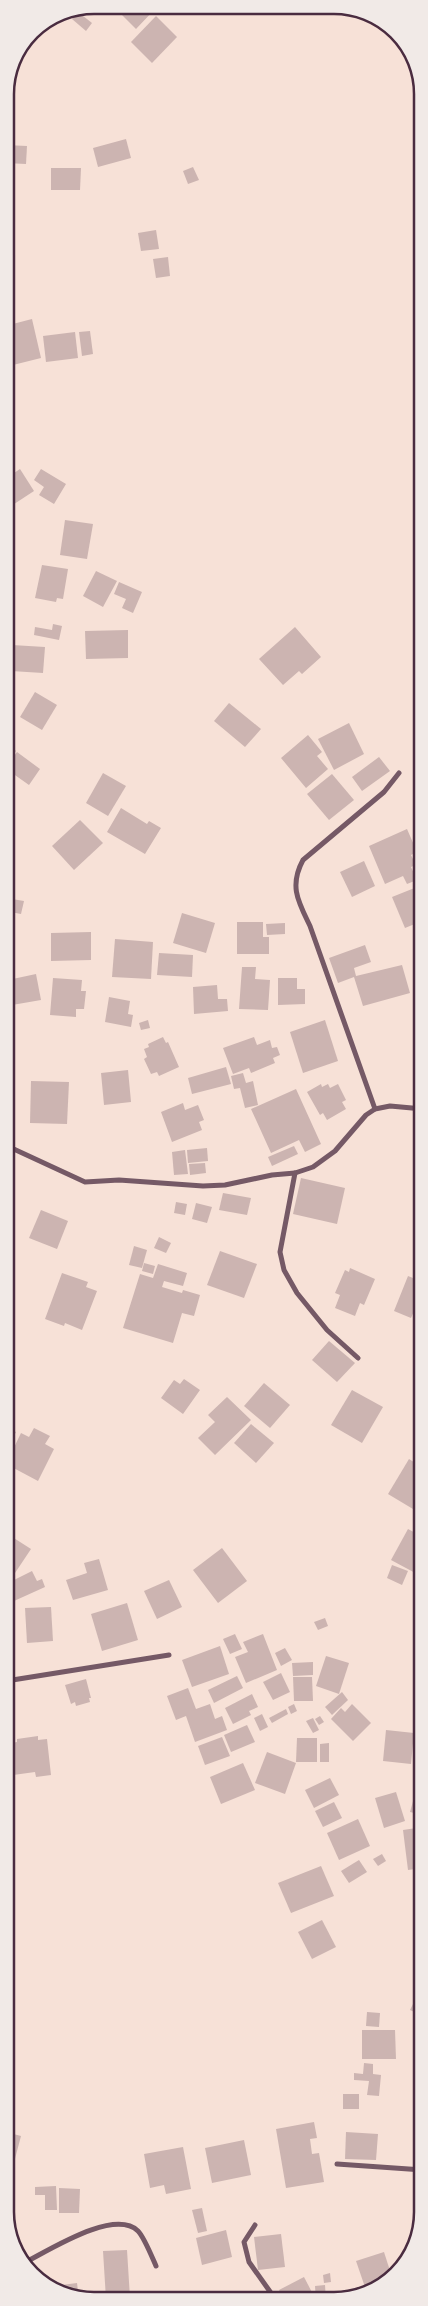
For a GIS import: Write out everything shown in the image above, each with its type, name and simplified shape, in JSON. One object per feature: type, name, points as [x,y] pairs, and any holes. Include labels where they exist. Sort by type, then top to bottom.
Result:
[{"type":"street","points":[[376,1109],[310,926],[296,898],[296,873],[303,860],[384,792],[399,772]]},
{"type":"street","points":[[14,1149],[85,1182],[119,1180],[203,1186],[225,1185],[272,1175],[295,1173],[313,1167],[335,1151],[366,1114],[376,1109],[390,1106],[414,1108]]},
{"type":"street","points":[[295,1173],[280,1252],[284,1270],[297,1293],[327,1330],[358,1358]]},
{"type":"street","points":[[14,1680],[169,1654]]},
{"type":"street","points":[[337,2164],[414,2169]]},
{"type":"street","points":[[30,2260],[90,2230],[105,2225],[121,2224],[138,2231],[156,2266]]},
{"type":"street","points":[[254,2225],[244,2242],[249,2262],[270,2292]]},
{"type":"building","points":[[121,14],[150,14],[136,29]]},
{"type":"building","points":[[82,15],[92,23],[86,31],[72,19],[74,16]]},
{"type":"building","points":[[156,16],[177,37],[152,63],[131,42]]},
{"type":"building","points":[[126,139],[131,158],[98,167],[93,148]]},
{"type":"building","points":[[14,145],[27,146],[26,164],[14,163]]},
{"type":"building","points":[[193,167],[199,180],[188,184],[183,171]]},
{"type":"building","points":[[51,168],[81,168],[80,190],[51,190]]},
{"type":"building","points":[[156,230],[159,249],[141,251],[138,233]]},
{"type":"building","points":[[168,257],[170,276],[156,278],[153,259]]},
{"type":"building","points":[[32,319],[41,358],[14,365],[14,324]]},
{"type":"building","points":[[90,331],[93,354],[82,356],[79,332]]},
{"type":"building","points":[[75,332],[78,358],[46,362],[43,336]]},
{"type":"building","points":[[20,469],[34,491],[14,504],[14,473]]},
{"type":"building","points":[[41,469],[66,484],[54,504],[39,495],[44,487],[34,480]]},
{"type":"building","points":[[65,520],[93,524],[87,559],[60,555]]},
{"type":"building","points":[[42,565],[68,569],[63,599],[57,598],[56,602],[35,598]]},
{"type":"building","points":[[96,571],[117,581],[103,607],[83,596]]},
{"type":"building","points":[[119,582],[142,592],[133,613],[122,608],[126,599],[114,594]]},
{"type":"building","points":[[53,624],[62,626],[59,640],[34,635],[35,627],[52,630]]},
{"type":"building","points":[[295,627],[321,657],[302,674],[299,671],[283,685],[259,659]]},
{"type":"building","points":[[128,630],[128,658],[86,659],[85,631]]},
{"type":"building","points":[[14,645],[45,647],[43,673],[14,671]]},
{"type":"building","points":[[35,692],[57,705],[42,730],[20,717]]},
{"type":"building","points":[[229,703],[261,729],[245,747],[214,721]]},
{"type":"building","points":[[349,723],[364,754],[334,770],[318,739]]},
{"type":"building","points":[[308,735],[322,752],[317,756],[328,769],[306,788],[281,758]]},
{"type":"building","points":[[17,752],[40,769],[29,785],[14,774],[14,756]]},
{"type":"building","points":[[379,757],[390,771],[362,791],[352,777]]},
{"type":"building","points":[[103,773],[126,786],[108,816],[86,803]]},
{"type":"building","points":[[332,774],[354,800],[329,820],[307,794]]},
{"type":"building","points":[[121,808],[147,824],[149,821],[161,828],[145,854],[107,832]]},
{"type":"building","points":[[80,820],[103,843],[74,870],[52,846]]},
{"type":"building","points":[[407,829],[414,845],[414,854],[411,855],[414,866],[411,867],[414,874],[414,881],[407,884],[403,876],[385,884],[369,846]]},
{"type":"building","points":[[364,861],[375,886],[352,897],[340,872]]},
{"type":"building","points":[[414,888],[414,924],[405,928],[392,897]]},
{"type":"building","points":[[14,899],[24,901],[21,914],[14,913]]},
{"type":"building","points":[[182,913],[215,923],[206,953],[173,943]]},
{"type":"building","points":[[237,922],[263,922],[263,937],[269,937],[269,954],[237,954]]},
{"type":"building","points":[[285,923],[285,934],[267,935],[266,924]]},
{"type":"building","points":[[91,932],[91,960],[51,961],[51,933]]},
{"type":"building","points":[[115,939],[153,942],[151,979],[112,977]]},
{"type":"building","points":[[365,945],[371,962],[354,968],[356,976],[402,965],[410,993],[363,1006],[354,977],[338,983],[329,958]]},
{"type":"building","points":[[159,953],[193,955],[192,977],[157,975]]},
{"type":"building","points":[[242,967],[256,967],[255,979],[270,980],[268,1010],[239,1009]]},
{"type":"building","points":[[36,974],[41,1000],[14,1005],[14,979]]},
{"type":"building","points":[[53,978],[82,980],[81,991],[86,991],[84,1009],[76,1009],[76,1017],[50,1015]]},
{"type":"building","points":[[278,978],[297,978],[297,989],[305,989],[305,1004],[278,1005]]},
{"type":"building","points":[[217,985],[218,999],[227,999],[228,1011],[194,1014],[193,987]]},
{"type":"building","points":[[109,997],[130,1001],[128,1014],[133,1015],[131,1027],[105,1022]]},
{"type":"building","points":[[148,1020],[150,1028],[141,1030],[139,1023]]},
{"type":"building","points":[[325,1020],[338,1061],[303,1073],[290,1032]]},
{"type":"building","points":[[163,1037],[166,1043],[168,1042],[179,1067],[159,1076],[157,1072],[151,1074],[144,1059],[147,1057],[144,1049],[149,1047],[148,1044]]},
{"type":"building","points":[[254,1037],[257,1045],[270,1040],[272,1048],[277,1047],[280,1055],[273,1058],[275,1063],[251,1073],[249,1068],[233,1074],[223,1048]]},
{"type":"building","points":[[226,1067],[231,1084],[192,1094],[188,1078]]},
{"type":"building","points":[[128,1070],[131,1102],[104,1105],[101,1073]]},
{"type":"building","points":[[243,1073],[246,1083],[253,1081],[258,1105],[245,1108],[240,1088],[234,1089],[231,1076]]},
{"type":"building","points":[[31,1081],[69,1082],[67,1124],[30,1123]]},
{"type":"building","points":[[321,1084],[322,1087],[328,1084],[330,1088],[338,1084],[346,1100],[342,1102],[346,1109],[327,1120],[323,1113],[320,1115],[307,1092]]},
{"type":"building","points":[[296,1089],[321,1144],[305,1152],[299,1140],[271,1153],[251,1109]]},
{"type":"building","points":[[183,1103],[185,1110],[198,1105],[204,1120],[199,1122],[202,1130],[172,1142],[161,1112]]},
{"type":"building","points":[[294,1146],[298,1154],[272,1166],[268,1157]]},
{"type":"building","points":[[207,1148],[208,1161],[188,1163],[187,1150]]},
{"type":"building","points":[[185,1150],[188,1174],[174,1175],[172,1152]]},
{"type":"building","points":[[205,1163],[206,1173],[190,1175],[189,1164]]},
{"type":"building","points":[[301,1178],[345,1188],[337,1224],[293,1214]]},
{"type":"building","points":[[223,1193],[251,1198],[247,1215],[219,1210]]},
{"type":"building","points":[[176,1202],[187,1204],[185,1215],[174,1213]]},
{"type":"building","points":[[196,1203],[212,1207],[207,1223],[192,1219]]},
{"type":"building","points":[[41,1210],[68,1221],[57,1249],[29,1238]]},
{"type":"building","points":[[159,1237],[171,1243],[166,1253],[154,1248]]},
{"type":"building","points":[[134,1246],[147,1250],[142,1268],[129,1265]]},
{"type":"building","points":[[220,1251],[257,1264],[244,1298],[207,1285]]},
{"type":"building","points":[[144,1263],[155,1266],[153,1274],[142,1271]]},
{"type":"building","points":[[158,1264],[187,1273],[183,1286],[164,1281],[162,1287],[182,1293],[183,1290],[200,1295],[194,1316],[182,1313],[173,1343],[123,1328],[140,1274],[153,1278]]},
{"type":"building","points":[[350,1268],[375,1279],[364,1305],[360,1303],[355,1316],[335,1308],[340,1295],[335,1293],[345,1270],[349,1272]]},
{"type":"building","points":[[62,1273],[88,1282],[86,1287],[97,1291],[82,1330],[65,1323],[64,1326],[45,1319]]},
{"type":"building","points":[[408,1276],[414,1278],[414,1311],[411,1318],[394,1311]]},
{"type":"building","points":[[329,1341],[355,1363],[337,1382],[312,1360]]},
{"type":"building","points":[[184,1379],[200,1390],[183,1414],[161,1398],[174,1380],[180,1384]]},
{"type":"building","points":[[264,1383],[290,1405],[270,1428],[244,1406]]},
{"type":"building","points":[[352,1390],[383,1407],[362,1443],[331,1425]]},
{"type":"building","points":[[227,1397],[251,1420],[215,1455],[198,1438],[215,1422],[208,1415]]},
{"type":"building","points":[[251,1424],[274,1443],[256,1463],[234,1443]]},
{"type":"building","points":[[34,1428],[50,1436],[45,1444],[54,1449],[38,1481],[14,1468],[14,1447],[21,1433],[29,1437]]},
{"type":"building","points":[[409,1459],[414,1462],[414,1510],[388,1494]]},
{"type":"building","points":[[408,1529],[414,1532],[414,1572],[391,1560]]},
{"type":"building","points":[[14,1538],[31,1549],[14,1574]]},
{"type":"building","points":[[222,1548],[247,1581],[218,1603],[193,1570]]},
{"type":"building","points":[[99,1559],[108,1590],[73,1600],[66,1580],[87,1573],[84,1563]]},
{"type":"building","points":[[392,1565],[408,1571],[402,1585],[387,1578]]},
{"type":"building","points":[[32,1571],[37,1581],[42,1579],[45,1587],[14,1601],[14,1580]]},
{"type":"building","points":[[169,1580],[182,1607],[157,1619],[144,1591]]},
{"type":"building","points":[[127,1603],[138,1640],[102,1651],[91,1614]]},
{"type":"building","points":[[51,1607],[53,1641],[27,1643],[25,1608]]},
{"type":"building","points":[[325,1618],[328,1626],[318,1630],[314,1622]]},
{"type":"building","points":[[235,1634],[242,1649],[230,1654],[223,1639]]},
{"type":"building","points":[[263,1634],[277,1670],[246,1683],[235,1657],[248,1652],[243,1642]]},
{"type":"building","points":[[220,1646],[229,1674],[192,1687],[182,1660]]},
{"type":"building","points":[[285,1648],[292,1660],[281,1666],[275,1653]]},
{"type":"building","points":[[326,1656],[349,1663],[339,1694],[316,1686]]},
{"type":"building","points":[[313,1662],[313,1675],[293,1676],[292,1663]]},
{"type":"building","points":[[281,1673],[290,1692],[273,1700],[263,1682]]},
{"type":"building","points":[[237,1676],[243,1688],[214,1703],[208,1690]]},
{"type":"building","points":[[293,1677],[312,1677],[313,1701],[294,1701]]},
{"type":"building","points":[[86,1679],[91,1698],[89,1698],[90,1702],[76,1706],[75,1702],[71,1704],[65,1685]]},
{"type":"building","points":[[188,1688],[196,1709],[210,1704],[215,1719],[222,1716],[227,1730],[195,1742],[186,1716],[176,1720],[167,1696]]},
{"type":"building","points":[[342,1692],[348,1700],[332,1715],[325,1707]]},
{"type":"building","points":[[252,1694],[258,1707],[249,1711],[251,1715],[233,1724],[225,1708]]},
{"type":"building","points":[[294,1704],[297,1711],[291,1714],[288,1707]]},
{"type":"building","points":[[352,1704],[371,1723],[353,1741],[331,1719],[341,1708],[345,1712]]},
{"type":"building","points":[[286,1709],[288,1714],[272,1723],[269,1718]]},
{"type":"building","points":[[262,1714],[268,1727],[260,1731],[254,1718]]},
{"type":"building","points":[[320,1716],[324,1722],[319,1725],[315,1719]]},
{"type":"building","points":[[313,1718],[319,1730],[313,1733],[306,1721]]},
{"type":"building","points":[[247,1725],[255,1742],[231,1752],[224,1735]]},
{"type":"building","points":[[386,1730],[414,1733],[411,1764],[383,1761]]},
{"type":"building","points":[[38,1736],[38,1740],[47,1739],[51,1775],[36,1777],[35,1772],[14,1775],[14,1743],[17,1742],[17,1739]]},
{"type":"building","points":[[222,1737],[230,1756],[205,1765],[198,1746]]},
{"type":"building","points":[[297,1738],[317,1738],[317,1762],[296,1762]]},
{"type":"building","points":[[329,1743],[329,1762],[320,1762],[320,1744]]},
{"type":"building","points":[[267,1752],[296,1763],[285,1794],[255,1783]]},
{"type":"building","points":[[243,1763],[255,1790],[221,1804],[210,1777]]},
{"type":"building","points":[[330,1778],[339,1795],[314,1808],[305,1790]]},
{"type":"building","points":[[396,1792],[405,1821],[384,1828],[375,1798]]},
{"type":"building","points":[[414,1798],[414,1813],[410,1812]]},
{"type":"building","points":[[334,1802],[342,1818],[323,1827],[315,1811]]},
{"type":"building","points":[[358,1819],[370,1846],[339,1860],[327,1833]]},
{"type":"building","points":[[414,1828],[414,1869],[408,1870],[403,1830]]},
{"type":"building","points":[[382,1854],[386,1861],[378,1866],[373,1859]]},
{"type":"building","points":[[359,1860],[367,1872],[349,1883],[341,1871]]},
{"type":"building","points":[[321,1866],[334,1896],[291,1913],[278,1883]]},
{"type":"building","points":[[322,1920],[336,1947],[312,1959],[298,1932]]},
{"type":"building","points":[[414,2002],[414,2012],[410,2010]]},
{"type":"building","points":[[367,2012],[380,2013],[379,2027],[366,2026]]},
{"type":"building","points":[[362,2030],[395,2030],[396,2059],[362,2059]]},
{"type":"building","points":[[364,2063],[373,2064],[373,2074],[381,2075],[379,2096],[367,2095],[369,2081],[354,2080],[354,2073],[363,2074]]},
{"type":"building","points":[[343,2094],[359,2094],[359,2109],[343,2109]]},
{"type":"building","points":[[314,2122],[317,2138],[310,2139],[312,2154],[319,2153],[324,2182],[286,2188],[276,2129]]},
{"type":"building","points":[[346,2132],[378,2134],[376,2160],[345,2159]]},
{"type":"building","points":[[14,2134],[21,2136],[14,2162]]},
{"type":"building","points":[[244,2140],[251,2175],[212,2183],[205,2148]]},
{"type":"building","points":[[183,2147],[191,2189],[166,2194],[164,2185],[150,2188],[144,2154]]},
{"type":"building","points":[[56,2186],[57,2210],[45,2210],[45,2195],[35,2195],[35,2187]]},
{"type":"building","points":[[59,2188],[80,2189],[79,2213],[59,2213]]},
{"type":"building","points":[[202,2208],[207,2231],[198,2233],[192,2210]]},
{"type":"building","points":[[226,2230],[232,2257],[202,2265],[196,2238]]},
{"type":"building","points":[[281,2234],[285,2267],[258,2270],[254,2237]]},
{"type":"building","points":[[127,2250],[130,2292],[106,2292],[103,2251]]},
{"type":"building","points":[[384,2252],[390,2269],[374,2282],[365,2286],[356,2261]]},
{"type":"building","points":[[330,2273],[331,2282],[324,2283],[323,2275]]},
{"type":"building","points":[[304,2277],[312,2292],[280,2292],[279,2290]]},
{"type":"building","points":[[77,2283],[78,2291],[68,2288],[61,2285]]},
{"type":"building","points":[[325,2285],[325,2292],[315,2292],[315,2286]]}]
